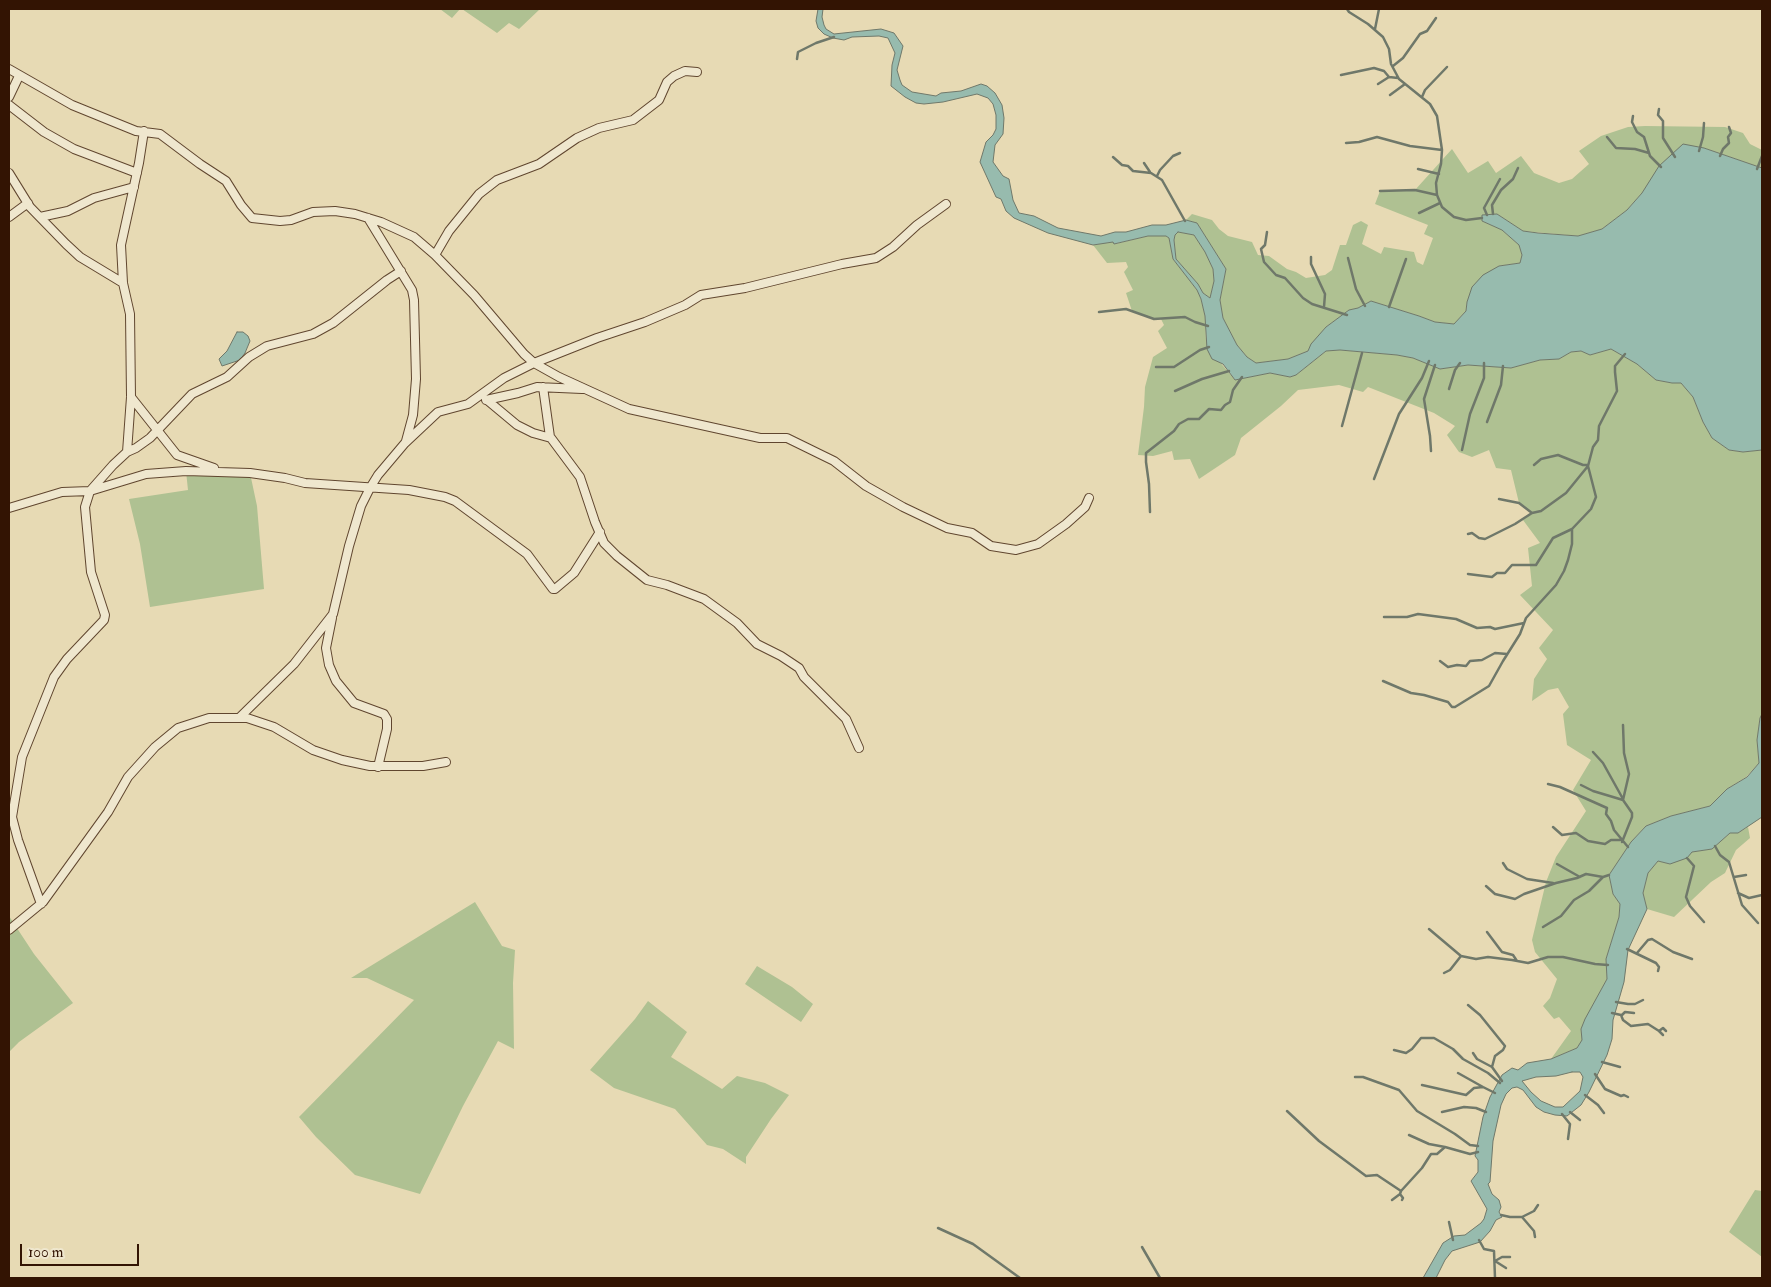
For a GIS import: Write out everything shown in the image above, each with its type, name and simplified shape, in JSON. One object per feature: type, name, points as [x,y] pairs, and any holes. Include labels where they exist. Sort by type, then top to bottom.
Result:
[{"type":"street","points":[[9,69],[72,105],[136,131],[160,134],[226,181],[252,218],[280,221],[290,220],[312,212],[335,211],[381,222],[414,237],[435,255],[474,295],[524,354],[534,363],[559,377],[629,409],[760,438],[787,438],[834,461],[866,486],[903,507],[947,528],[972,533],[991,546],[1016,550],[1038,544],[1066,524],[1085,506],[1089,498]]},
{"type":"street","points":[[435,255],[450,231],[479,194],[497,180],[539,164],[577,138],[599,128],[633,120],[659,100],[667,82],[674,76],[685,70],[696,72]]},
{"type":"street","points":[[9,97],[19,76]]},
{"type":"street","points":[[9,105],[44,132],[74,149],[137,173]]},
{"type":"street","points":[[128,452],[132,397],[130,314],[122,283],[121,245],[144,131]]},
{"type":"street","points":[[9,173],[28,203],[80,257],[122,283]]},
{"type":"street","points":[[40,217],[68,211],[94,198],[134,187]]},
{"type":"street","points":[[9,217],[28,203]]},
{"type":"street","points":[[468,404],[504,378],[534,363],[597,338],[645,322],[685,305],[701,295],[746,288],[842,264],[876,258],[893,247],[946,204]]},
{"type":"street","points":[[368,218],[412,290],[416,379],[413,415],[405,443]]},
{"type":"street","points":[[41,904],[11,826],[12,817],[22,757],[54,677],[67,658],[104,620],[105,615],[91,572],[86,530],[85,507],[90,491],[113,465],[164,425],[192,394],[227,377],[250,357],[267,346],[313,334],[334,323],[400,271]]},
{"type":"street","points":[[378,767],[388,729],[387,718],[384,714],[354,703],[336,681],[329,665],[326,648],[351,540],[361,506],[370,488],[378,475],[405,443],[438,412],[518,394],[537,387],[589,390]]},
{"type":"street","points":[[543,387],[550,437],[580,476],[604,543],[647,580],[667,585],[704,600],[737,623],[758,644],[799,668],[804,677],[846,719],[859,748]]},
{"type":"street","points":[[132,397],[180,457],[226,471]]},
{"type":"street","points":[[487,400],[518,425],[536,434],[550,437]]},
{"type":"street","points":[[9,508],[62,492],[90,491],[146,474],[186,470],[226,471],[285,478],[305,484],[409,490],[445,496],[455,500],[527,554],[552,589],[555,589],[574,573],[600,532]]},
{"type":"street","points":[[239,718],[294,664],[333,614]]},
{"type":"street","points":[[9,930],[41,904],[108,812],[128,777],[172,731],[186,725],[209,718],[247,718],[274,727],[318,752],[342,760],[378,767],[423,766],[446,762]]},
{"type":"green space","points":[[440,9],[460,9],[452,18]]},
{"type":"green space","points":[[462,9],[540,9],[519,29],[509,23],[497,33]]},
{"type":"green space","points":[[1628,127],[1725,127],[1743,133],[1750,144],[1762,150],[1762,168],[1704,148],[1642,193],[1627,210],[1602,229],[1578,236],[1523,231],[1497,214],[1483,215],[1482,221],[1502,230],[1519,245],[1522,255],[1520,263],[1499,266],[1467,302],[1466,311],[1454,324],[1435,322],[1371,301],[1358,308],[1349,310],[1326,327],[1308,351],[1288,359],[1256,363],[1247,357],[1237,345],[1223,318],[1220,300],[1226,269],[1197,223],[1186,220],[1192,214],[1212,220],[1228,236],[1252,242],[1258,255],[1269,256],[1287,269],[1306,278],[1325,275],[1332,270],[1340,245],[1346,245],[1353,225],[1361,221],[1368,225],[1362,244],[1381,254],[1384,247],[1414,252],[1417,262],[1423,265],[1433,238],[1424,234],[1428,225],[1375,204],[1380,191],[1415,190],[1452,149],[1468,173],[1488,161],[1496,173],[1521,156],[1534,173],[1559,183],[1572,179],[1589,164],[1579,151],[1601,136]]},
{"type":"green space","points":[[1178,232],[1194,235],[1205,252],[1213,269],[1214,281],[1210,298],[1203,293],[1198,284],[1176,259],[1174,240]]},
{"type":"green space","points":[[1148,236],[1166,236],[1169,238],[1173,259],[1197,290],[1201,299],[1205,316],[1206,341],[1219,361],[1235,380],[1270,373],[1290,377],[1296,375],[1326,351],[1340,350],[1397,355],[1413,358],[1440,369],[1468,365],[1511,368],[1540,360],[1559,359],[1571,352],[1581,351],[1590,355],[1611,349],[1637,364],[1656,380],[1681,383],[1693,397],[1712,438],[1729,450],[1743,452],[1762,450],[1762,714],[1757,740],[1759,763],[1746,777],[1727,789],[1710,806],[1671,816],[1646,826],[1631,842],[1609,875],[1613,894],[1620,904],[1619,917],[1606,959],[1607,979],[1581,1029],[1583,1040],[1577,1048],[1551,1059],[1571,1031],[1559,1017],[1554,1019],[1543,1006],[1550,998],[1557,979],[1535,952],[1532,940],[1546,882],[1556,857],[1586,811],[1573,790],[1591,760],[1567,745],[1563,714],[1569,707],[1558,688],[1548,690],[1532,701],[1534,679],[1547,659],[1539,648],[1553,630],[1520,595],[1532,586],[1528,548],[1540,543],[1523,520],[1532,513],[1519,503],[1511,470],[1496,468],[1489,450],[1472,457],[1459,452],[1447,435],[1455,426],[1434,413],[1368,387],[1363,392],[1339,385],[1298,390],[1241,438],[1235,455],[1199,479],[1190,459],[1174,460],[1172,451],[1153,456],[1138,455],[1145,387],[1153,357],[1167,348],[1158,331],[1164,325],[1161,319],[1154,319],[1132,311],[1126,293],[1133,290],[1124,272],[1128,267],[1126,262],[1107,263],[1093,245],[1114,241],[1115,244]]},
{"type":"green space","points":[[186,471],[250,473],[257,506],[264,589],[150,607],[140,544],[129,499],[188,490]]},
{"type":"green space","points":[[1748,827],[1750,838],[1736,850],[1725,873],[1711,882],[1674,917],[1647,909],[1643,893],[1648,873],[1658,861],[1670,864],[1692,852],[1712,849],[1730,833],[1738,833]]},
{"type":"green space","points":[[475,902],[502,946],[515,950],[513,983],[514,1049],[498,1041],[463,1106],[420,1194],[355,1175],[316,1137],[299,1117],[414,1000],[367,978],[351,978]]},
{"type":"green space","points":[[9,916],[34,954],[73,1003],[19,1042],[9,1052]]},
{"type":"green space","points":[[757,966],[792,987],[813,1004],[801,1022],[745,984]]},
{"type":"green space","points":[[648,1001],[687,1032],[671,1057],[722,1089],[737,1076],[765,1083],[789,1095],[746,1157],[746,1164],[723,1149],[707,1145],[675,1109],[614,1088],[590,1070],[635,1019]]},
{"type":"green space","points":[[1755,1190],[1762,1191],[1762,1257],[1729,1232]]},
{"type":"water","points":[[818,9],[823,9],[824,25],[826,29],[834,34],[881,29],[894,33],[903,46],[897,70],[900,80],[902,85],[912,92],[936,96],[941,93],[961,91],[981,84],[987,86],[995,93],[1002,105],[1004,118],[1003,134],[995,145],[993,162],[1003,176],[1009,179],[1013,200],[1019,213],[1034,216],[1058,228],[1101,236],[1186,220],[1197,223],[1226,269],[1220,300],[1223,318],[1237,345],[1247,357],[1256,363],[1288,359],[1308,351],[1311,344],[1326,327],[1349,310],[1358,308],[1371,301],[1435,322],[1454,324],[1466,311],[1472,287],[1483,275],[1499,266],[1520,263],[1522,255],[1519,245],[1502,230],[1482,221],[1482,215],[1497,214],[1523,231],[1538,233],[1578,236],[1602,229],[1627,210],[1642,193],[1659,166],[1683,144],[1704,148],[1762,168],[1762,450],[1743,452],[1729,450],[1712,438],[1693,397],[1681,383],[1656,380],[1637,364],[1611,349],[1590,355],[1581,351],[1571,352],[1559,359],[1540,360],[1511,368],[1468,365],[1440,369],[1413,358],[1397,355],[1340,350],[1326,351],[1296,375],[1290,377],[1270,373],[1235,380],[1223,364],[1212,359],[1207,349],[1205,316],[1201,299],[1197,290],[1173,259],[1169,238],[1166,236],[1148,236],[1114,244],[1113,242],[1093,245],[1048,233],[1014,218],[1006,211],[1001,199],[996,197],[980,162],[986,142],[996,129],[996,115],[993,104],[988,98],[977,94],[943,102],[916,103],[891,86],[892,65],[895,53],[888,38],[879,36],[852,37],[844,40],[833,38],[824,34],[818,28],[816,21]],"holes":[[[1178,232],[1194,235],[1213,269],[1214,281],[1210,298],[1203,293],[1198,284],[1176,259],[1175,235]]]},
{"type":"water","points":[[237,332],[243,332],[250,341],[245,353],[240,360],[222,366],[219,359],[227,351]]},
{"type":"water","points":[[1762,714],[1762,817],[1738,833],[1730,833],[1712,849],[1692,852],[1687,858],[1670,864],[1658,861],[1648,873],[1643,893],[1647,909],[1628,950],[1624,982],[1613,1020],[1612,1039],[1607,1055],[1589,1092],[1581,1105],[1567,1116],[1544,1112],[1536,1107],[1523,1090],[1517,1087],[1512,1088],[1506,1094],[1501,1105],[1493,1141],[1490,1182],[1488,1184],[1492,1194],[1499,1200],[1501,1207],[1499,1212],[1502,1217],[1496,1220],[1490,1231],[1480,1242],[1452,1251],[1436,1278],[1423,1278],[1443,1243],[1454,1236],[1465,1235],[1484,1219],[1487,1209],[1471,1181],[1478,1172],[1478,1160],[1475,1156],[1483,1117],[1490,1097],[1502,1075],[1512,1068],[1518,1070],[1527,1063],[1551,1059],[1577,1048],[1582,1040],[1581,1029],[1585,1019],[1607,979],[1606,959],[1619,917],[1620,904],[1613,894],[1609,875],[1631,842],[1646,826],[1671,816],[1710,806],[1727,789],[1747,777],[1759,763],[1757,740]],"holes":[[[1580,1072],[1583,1077],[1580,1091],[1563,1107],[1555,1107],[1541,1101],[1522,1081],[1536,1077]]]},
{"type":"waterway","points":[[1347,9],[1383,37],[1389,49],[1391,64],[1399,79],[1430,104],[1437,116],[1442,150],[1441,164],[1436,183],[1437,195],[1442,207],[1454,217],[1466,220],[1482,218]]},
{"type":"waterway","points":[[1375,29],[1379,9]]},
{"type":"waterway","points":[[1393,66],[1403,58],[1420,34],[1427,31],[1436,18]]},
{"type":"waterway","points":[[797,59],[798,52],[834,37]]},
{"type":"waterway","points":[[1422,97],[1425,90],[1447,67]]},
{"type":"waterway","points":[[1341,75],[1374,68],[1384,71],[1389,77],[1398,78]]},
{"type":"waterway","points":[[1378,84],[1389,77]]},
{"type":"waterway","points":[[1390,95],[1405,84]]},
{"type":"waterway","points":[[1659,109],[1658,115],[1663,121],[1663,138],[1675,157]]},
{"type":"waterway","points":[[1633,116],[1632,122],[1637,132],[1644,137],[1650,156],[1661,167]]},
{"type":"waterway","points":[[1699,151],[1704,123]]},
{"type":"waterway","points":[[1720,156],[1723,149],[1729,143],[1728,137],[1731,133],[1729,127]]},
{"type":"waterway","points":[[1346,143],[1377,137],[1410,146],[1442,150]]},
{"type":"waterway","points":[[1607,137],[1616,148],[1635,149],[1649,153]]},
{"type":"waterway","points":[[1157,176],[1173,156],[1180,153]]},
{"type":"waterway","points":[[1757,169],[1762,156]]},
{"type":"waterway","points":[[1113,157],[1133,171],[1151,173],[1162,180],[1185,221]]},
{"type":"waterway","points":[[1144,163],[1150,172]]},
{"type":"waterway","points":[[1493,214],[1492,205],[1501,190],[1513,179],[1518,168]]},
{"type":"waterway","points":[[1418,169],[1439,174]]},
{"type":"waterway","points":[[1487,215],[1484,208],[1500,179]]},
{"type":"waterway","points":[[1380,191],[1415,190],[1437,195]]},
{"type":"waterway","points":[[1419,213],[1440,203]]},
{"type":"waterway","points":[[1267,232],[1265,245],[1261,249],[1264,262],[1276,275],[1285,278],[1303,298],[1312,304],[1347,315]]},
{"type":"waterway","points":[[1311,257],[1311,264],[1325,294],[1324,307]]},
{"type":"waterway","points":[[1348,258],[1356,289],[1365,306]]},
{"type":"waterway","points":[[1389,307],[1406,259]]},
{"type":"waterway","points":[[1099,312],[1126,309],[1154,319],[1185,317],[1208,326]]},
{"type":"waterway","points":[[1156,367],[1174,367],[1200,350],[1209,347]]},
{"type":"waterway","points":[[1342,426],[1362,353]]},
{"type":"waterway","points":[[1468,534],[1472,533],[1479,538],[1485,539],[1532,513],[1541,511],[1566,493],[1588,466],[1593,447],[1598,440],[1599,426],[1617,391],[1615,366],[1625,354]]},
{"type":"waterway","points":[[1374,479],[1399,414],[1422,378],[1429,361]]},
{"type":"waterway","points":[[1449,389],[1455,370],[1460,363]]},
{"type":"waterway","points":[[1462,450],[1470,414],[1484,378],[1484,363]]},
{"type":"waterway","points":[[1431,451],[1424,399],[1435,365]]},
{"type":"waterway","points":[[1487,422],[1501,385],[1503,366]]},
{"type":"waterway","points":[[1175,391],[1202,379],[1229,371]]},
{"type":"waterway","points":[[1150,512],[1146,453],[1174,431],[1179,424],[1188,419],[1199,419],[1209,409],[1221,410],[1230,402],[1233,390],[1242,377]]},
{"type":"waterway","points":[[1534,465],[1541,459],[1558,455],[1583,465],[1588,465]]},
{"type":"waterway","points":[[1383,681],[1411,693],[1448,702],[1452,707],[1489,686],[1520,634],[1526,618],[1556,585],[1564,571],[1572,544],[1572,529],[1591,509],[1596,497],[1588,466]]},
{"type":"waterway","points":[[1499,499],[1519,503],[1532,513]]},
{"type":"waterway","points":[[1468,574],[1492,577],[1497,573],[1505,573],[1512,565],[1536,565],[1553,538],[1572,529]]},
{"type":"waterway","points":[[1384,617],[1407,617],[1418,614],[1456,619],[1477,628],[1490,627],[1495,629],[1524,623]]},
{"type":"waterway","points":[[1440,661],[1448,667],[1466,666],[1470,661],[1482,660],[1495,653],[1507,654]]},
{"type":"waterway","points":[[1622,842],[1632,817],[1632,813],[1623,800],[1629,774],[1624,753],[1623,725]]},
{"type":"waterway","points":[[1593,752],[1603,763],[1623,799]]},
{"type":"waterway","points":[[1548,784],[1560,787],[1607,808],[1606,814],[1614,830],[1628,847]]},
{"type":"waterway","points":[[1581,785],[1593,791],[1623,800]]},
{"type":"waterway","points":[[1553,827],[1562,835],[1576,833],[1588,841],[1605,844],[1611,840],[1620,840]]},
{"type":"waterway","points":[[1715,846],[1720,855],[1729,862],[1742,905],[1758,923]]},
{"type":"waterway","points":[[1687,858],[1694,866],[1686,897],[1690,906],[1704,922]]},
{"type":"waterway","points":[[1503,863],[1507,869],[1527,879],[1553,883]]},
{"type":"waterway","points":[[1557,864],[1580,877]]},
{"type":"waterway","points":[[1486,886],[1495,894],[1515,899],[1524,894],[1586,874],[1603,877]]},
{"type":"waterway","points":[[1543,927],[1561,916],[1574,900],[1589,891],[1603,877],[1609,875]]},
{"type":"waterway","points":[[1734,877],[1746,875]]},
{"type":"waterway","points":[[1738,893],[1749,898],[1762,895]]},
{"type":"waterway","points":[[1429,929],[1461,956],[1476,959],[1488,957],[1528,963],[1548,957],[1563,957],[1608,965]]},
{"type":"waterway","points":[[1487,932],[1502,952],[1513,955],[1517,961]]},
{"type":"waterway","points":[[1637,953],[1648,940],[1652,939],[1673,952],[1692,959]]},
{"type":"waterway","points":[[1627,949],[1656,963],[1659,967],[1658,971]]},
{"type":"waterway","points":[[1444,973],[1450,970],[1461,956]]},
{"type":"waterway","points":[[1616,1002],[1635,1004],[1643,1000]]},
{"type":"waterway","points":[[1468,1005],[1480,1015],[1505,1046],[1495,1056],[1492,1067]]},
{"type":"waterway","points":[[1622,1015],[1625,1012],[1634,1013]]},
{"type":"waterway","points":[[1612,1013],[1621,1015],[1623,1020],[1631,1026],[1648,1024],[1663,1035]]},
{"type":"waterway","points":[[1659,1031],[1663,1028],[1666,1031]]},
{"type":"waterway","points":[[1394,1050],[1406,1053],[1421,1038],[1434,1038],[1453,1049],[1463,1059],[1488,1073],[1500,1083]]},
{"type":"waterway","points":[[1473,1053],[1477,1059],[1492,1067],[1502,1081]]},
{"type":"waterway","points":[[1602,1062],[1620,1067]]},
{"type":"waterway","points":[[1458,1073],[1483,1087]]},
{"type":"waterway","points":[[1595,1074],[1605,1089],[1628,1097]]},
{"type":"waterway","points":[[1355,1077],[1363,1077],[1399,1090],[1417,1111],[1470,1145],[1478,1146]]},
{"type":"waterway","points":[[1422,1085],[1466,1095],[1474,1088],[1483,1087],[1495,1093]]},
{"type":"waterway","points":[[1585,1095],[1598,1105],[1604,1113]]},
{"type":"waterway","points":[[1442,1112],[1464,1107],[1476,1108],[1486,1112]]},
{"type":"waterway","points":[[1287,1111],[1319,1141],[1366,1176],[1377,1175],[1401,1191],[1422,1168],[1431,1154],[1437,1154],[1445,1147],[1470,1154],[1478,1152]]},
{"type":"waterway","points":[[1570,1112],[1580,1120]]},
{"type":"waterway","points":[[1562,1114],[1570,1124],[1568,1139]]},
{"type":"waterway","points":[[1409,1135],[1429,1144],[1445,1147]]},
{"type":"waterway","points":[[1392,1200],[1401,1191]]},
{"type":"waterway","points":[[1400,1194],[1403,1198],[1402,1200]]},
{"type":"waterway","points":[[1522,1217],[1534,1211],[1538,1205]]},
{"type":"waterway","points":[[1501,1215],[1522,1217],[1534,1231],[1535,1237]]},
{"type":"waterway","points":[[1449,1222],[1453,1240]]},
{"type":"waterway","points":[[938,1228],[973,1244],[1020,1278]]},
{"type":"waterway","points":[[1479,1240],[1484,1249],[1494,1251],[1495,1278]]},
{"type":"waterway","points":[[1142,1247],[1160,1278]]},
{"type":"waterway","points":[[1506,1268],[1495,1261],[1502,1257],[1510,1257]]}]
